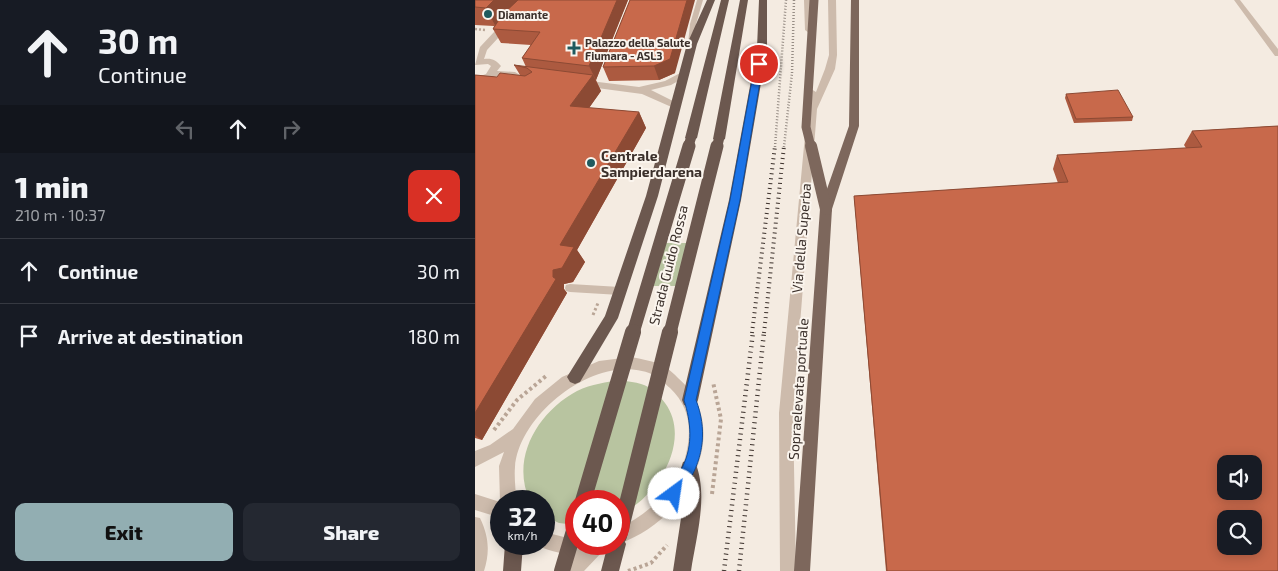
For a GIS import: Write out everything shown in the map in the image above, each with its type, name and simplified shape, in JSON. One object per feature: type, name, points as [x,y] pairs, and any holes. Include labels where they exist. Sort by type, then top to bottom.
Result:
[{"type":"highway","points":[[575,377],[611,318],[652,196],[692,44],[711,0]]},
{"type":"highway","name":"Strada Guido Rossa","points":[[586,490],[691,138],[725,0]]},
{"type":"highway","name":"Strada Guido Rossa","points":[[630,492],[719,139],[744,0]]},
{"type":"highway","points":[[690,400],[735,200],[762,48],[764,27],[763,0]]},
{"type":"highway","points":[[681,571],[692,505],[689,468]]},
{"type":"highway","points":[[512,571],[513,555]]},
{"type":"highway","points":[[562,571],[567,555]]},
{"type":"highway","points":[[610,571],[614,555]]},
{"type":"main road","points":[[814,0],[806,127],[826,209]]},
{"type":"main road","points":[[826,209],[855,126],[855,0]]},
{"type":"main road","name":"Sopraelevata portuale","points":[[802,571],[826,209]]},
{"type":"street","points":[[493,73],[495,69],[494,63],[477,62],[483,49],[529,0]]},
{"type":"street","name":"Via della Superba","points":[[788,571],[785,423],[812,114],[808,0]]},
{"type":"street","name":"Via della Superba","points":[[812,114],[830,69],[833,55],[832,0]]},
{"type":"street","points":[[479,80],[493,73],[522,76]]},
{"type":"street","points":[[601,85],[606,73]]},
{"type":"street","points":[[636,90],[668,83],[684,74]]},
{"type":"street","points":[[572,81],[636,90],[657,96],[676,106]]},
{"type":"street","points":[[505,490],[506,469],[510,449],[516,435],[536,406],[554,390],[575,377],[598,368],[621,364],[643,365],[663,372],[679,384],[690,400],[695,415],[697,432],[689,468],[674,494],[653,516],[630,530]]},
{"type":"street","points":[[475,459],[495,450],[516,435]]},
{"type":"street","points":[[475,502],[490,507]]},
{"type":"street","points":[[575,571],[579,562],[587,555]]},
{"type":"lane","points":[[692,44],[693,24],[700,0]]},
{"type":"lane","points":[[1237,0],[1278,54]]},
{"type":"lane","points":[[479,80],[494,84]]},
{"type":"lane","points":[[570,288],[620,291]]},
{"type":"lane","points":[[475,523],[480,532],[483,545],[477,571]]},
{"type":"path","points":[[475,30],[480,31],[475,36]]},
{"type":"path","points":[[592,318],[602,290]]},
{"type":"path","points":[[711,502],[721,419],[713,376]]},
{"type":"green space","points":[[663,243],[694,243],[684,286],[651,286]]},
{"type":"green space","points":[[622,380],[639,383],[657,394],[665,403],[673,418],[675,434],[673,451],[657,483],[633,507],[630,509],[630,490],[565,490],[565,524],[559,523],[555,521],[555,490],[527,490],[523,469],[526,453],[531,438],[550,411],[577,391]]},
{"type":"building","points":[[475,0],[494,0],[486,8],[475,7]]},
{"type":"building","points":[[518,0],[617,0],[589,66],[522,58],[540,32],[493,29],[502,15]]},
{"type":"building","points":[[630,0],[687,0],[670,59],[654,66],[603,67]]},
{"type":"building","points":[[514,65],[593,75],[570,106],[639,112],[560,245],[574,247],[562,268],[553,270],[553,277],[556,279],[475,413],[475,75],[497,77],[500,73],[525,76],[532,72],[527,68]]},
{"type":"building","points":[[1118,90],[1133,117],[1076,119],[1066,94]]},
{"type":"building","points":[[1278,126],[1278,571],[887,571],[854,196],[1068,182],[1057,155],[1202,147],[1192,131]]},
{"type":"railway","points":[[775,147],[786,0]]},
{"type":"railway","points":[[784,147],[792,73],[794,0]]},
{"type":"railway","points":[[752,333],[775,146]]},
{"type":"railway","points":[[764,333],[784,146]]},
{"type":"railway","points":[[724,571],[753,332]]},
{"type":"railway","points":[[739,571],[764,332]]},
{"type":"place","name":"Diamante","points":[[488,14]]},
{"type":"place","name":"Palazzo della Salute Fiumara - ASL3","points":[[574,48]]},
{"type":"place","name":"Centrale Sampierdarena","points":[[591,163]]},
{"type":"route","points":[[674,494],[689,468],[695,450],[697,432],[695,415],[690,400],[735,200],[759,64]]}]
